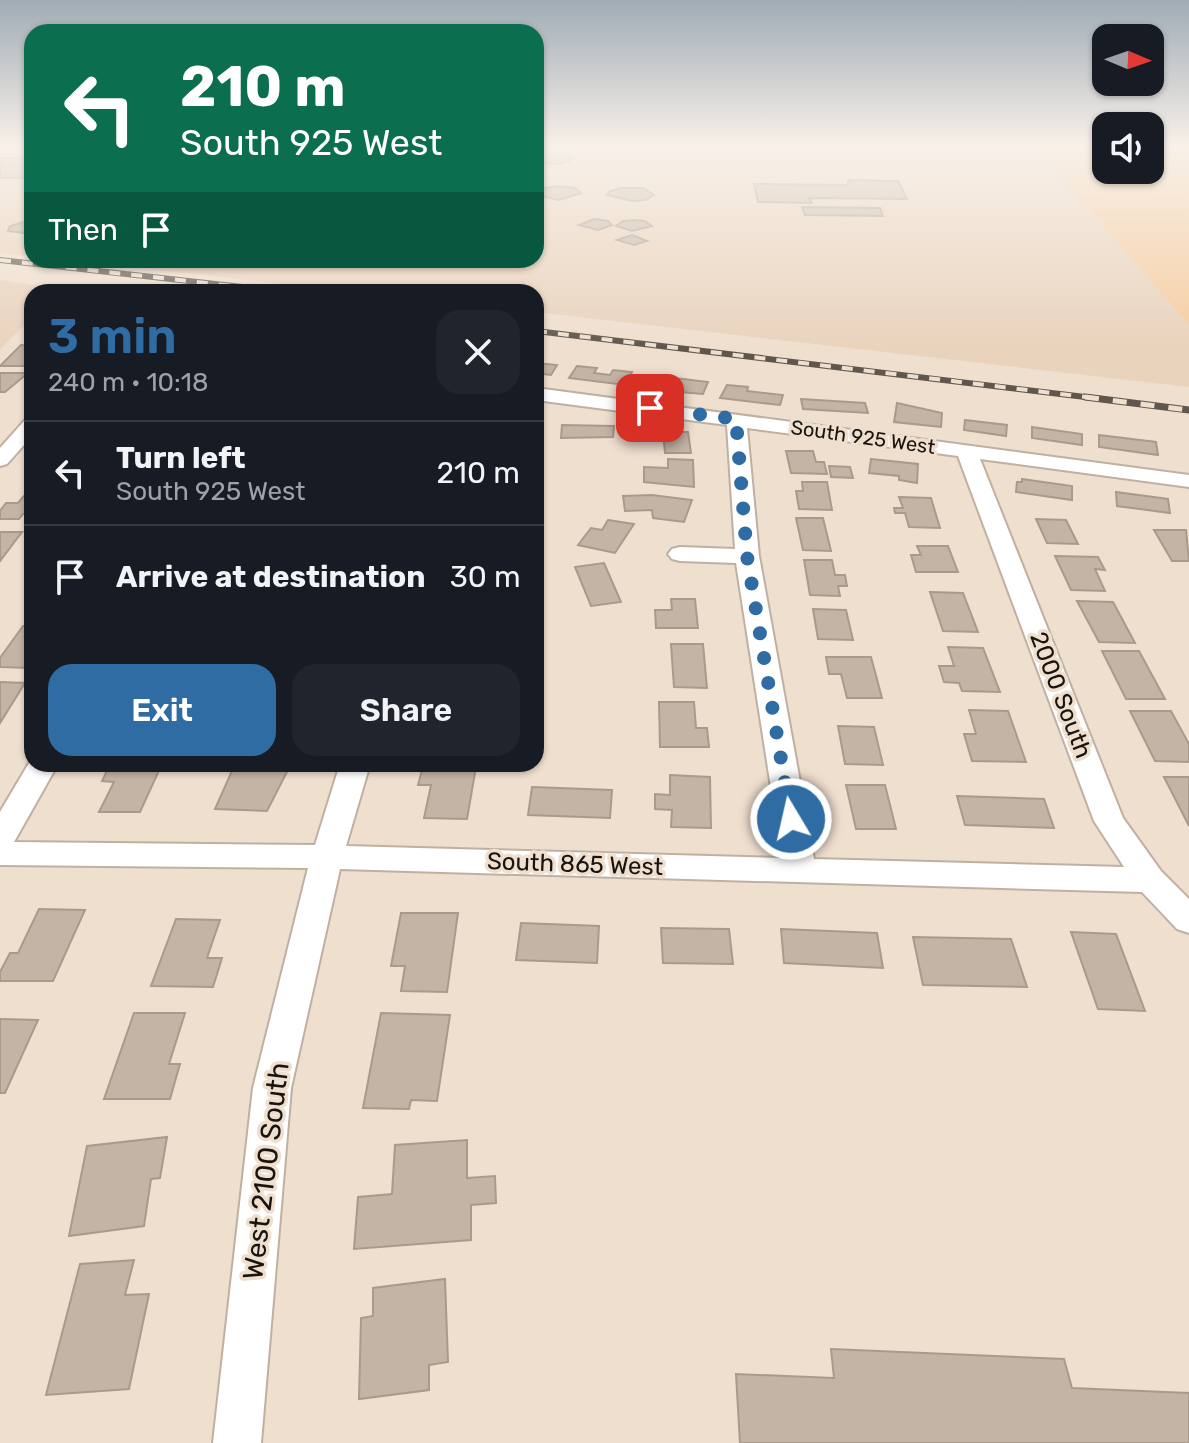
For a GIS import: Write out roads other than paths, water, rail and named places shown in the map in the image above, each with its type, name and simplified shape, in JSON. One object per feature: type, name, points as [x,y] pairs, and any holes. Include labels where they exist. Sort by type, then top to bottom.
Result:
[{"type":"street","name":"South 925 West","points":[[544,395],[1189,481]]},
{"type":"street","points":[[736,419],[747,556],[800,871]]},
{"type":"street","points":[[0,460],[24,433]]},
{"type":"street","name":"2000 South","points":[[966,451],[1109,821],[1150,880],[1189,920]]},
{"type":"street","points":[[680,554],[747,556]]},
{"type":"street","points":[[0,838],[38,772]]},
{"type":"street","name":"West 2100 South","points":[[237,1443],[272,1088],[327,857],[353,772]]},
{"type":"street","name":"South 865 West","points":[[0,853],[327,857],[1150,880]]},
{"type":"railway","points":[[0,260],[24,263]]},
{"type":"railway","points":[[72,268],[215,284]]},
{"type":"railway","points":[[544,332],[1102,399]]},
{"type":"railway","points":[[1085,397],[1189,410]]}]
